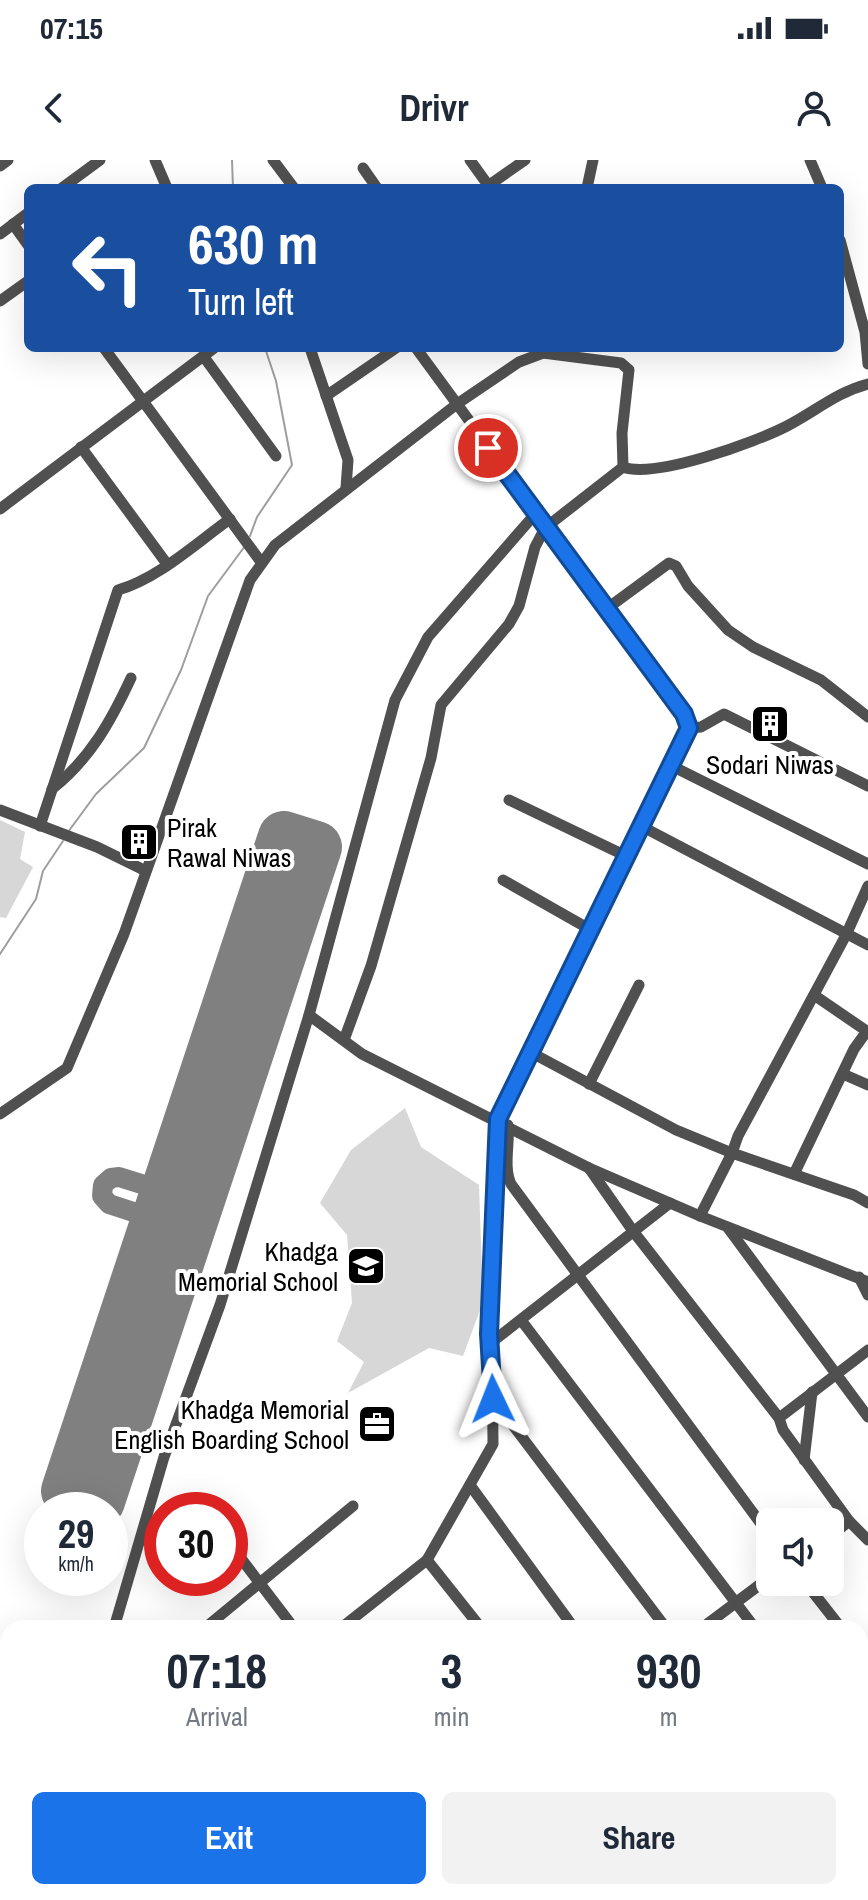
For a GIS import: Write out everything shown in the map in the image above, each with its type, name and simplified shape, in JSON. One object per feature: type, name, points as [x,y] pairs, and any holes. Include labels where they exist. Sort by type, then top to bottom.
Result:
[{"type":"street","points":[[0,166],[8,160]]},
{"type":"street","points":[[67,184],[100,160]]},
{"type":"street","points":[[155,160],[165,184]]},
{"type":"street","points":[[273,160],[291,184]]},
{"type":"street","points":[[470,160],[485,184]]},
{"type":"street","points":[[491,184],[525,160]]},
{"type":"street","points":[[588,184],[593,160]]},
{"type":"street","points":[[810,160],[820,184]]},
{"type":"street","points":[[363,168],[374,184]]},
{"type":"street","points":[[0,234],[24,216]]},
{"type":"street","points":[[13,224],[24,239]]},
{"type":"street","points":[[844,255],[865,332],[864,349],[868,364]]},
{"type":"street","points":[[0,301],[24,284]]},
{"type":"street","points":[[107,352],[261,562]]},
{"type":"street","points":[[0,509],[210,352]]},
{"type":"street","points":[[311,352],[348,460],[346,488]]},
{"type":"street","points":[[326,396],[390,352]]},
{"type":"street","points":[[351,1620],[427,1560],[493,1444],[490,1269],[503,1122],[532,1053],[689,728],[684,714],[419,352]]},
{"type":"street","points":[[0,1114],[67,1068],[124,934],[144,870],[250,580],[261,562],[275,545],[457,404],[519,362],[540,352]]},
{"type":"street","points":[[556,352],[621,363],[629,370],[622,433],[623,467]]},
{"type":"street","points":[[204,357],[276,456]]},
{"type":"street","points":[[623,467],[633,471],[665,466],[729,448],[784,428],[842,390],[868,384]]},
{"type":"street","points":[[81,447],[167,564]]},
{"type":"street","points":[[344,1040],[371,966],[431,758],[441,705],[509,624],[519,606],[535,547],[545,528],[623,467]]},
{"type":"street","points":[[118,1620],[164,1457],[220,1305],[267,1143],[309,1015],[383,738],[407,672],[428,637],[536,513]]},
{"type":"street","points":[[40,826],[118,590],[133,585],[167,564],[230,519]]},
{"type":"street","points":[[605,610],[669,563],[676,566],[688,586],[728,630],[753,647],[821,680],[868,717]]},
{"type":"street","points":[[52,789],[91,750],[112,721],[131,678]]},
{"type":"street","points":[[689,728],[701,727],[724,714],[868,786]]},
{"type":"street","points":[[670,765],[868,864]]},
{"type":"street","points":[[509,800],[626,856]]},
{"type":"street","points":[[0,810],[97,847],[144,870]]},
{"type":"street","points":[[641,826],[868,945]]},
{"type":"street","points":[[503,880],[591,930]]},
{"type":"street","points":[[700,1216],[738,1136],[846,935],[868,886]]},
{"type":"street","points":[[589,1084],[639,985]]},
{"type":"street","points":[[794,1174],[867,1032],[814,995]]},
{"type":"street","points":[[309,1015],[374,1060],[503,1122],[589,1168],[728,1228],[863,1279],[868,1295]]},
{"type":"street","points":[[532,1053],[676,1130],[868,1203]]},
{"type":"street","points":[[843,1074],[868,1085]]},
{"type":"street","points":[[503,1122],[508,1176],[575,1274],[756,1517]]},
{"type":"street","points":[[589,1168],[633,1231],[779,1418],[783,1430],[849,1521],[868,1540]]},
{"type":"street","points":[[492,1342],[575,1274],[670,1203]]},
{"type":"street","points":[[728,1228],[868,1417]]},
{"type":"street","points":[[521,1320],[749,1620]]},
{"type":"street","points":[[779,1418],[868,1350]]},
{"type":"street","points":[[804,1460],[812,1392]]},
{"type":"street","points":[[493,1399],[660,1620]]},
{"type":"street","points":[[470,1485],[568,1620]]},
{"type":"street","points":[[215,1620],[353,1506]]},
{"type":"street","points":[[844,1525],[849,1521]]},
{"type":"street","points":[[427,1560],[475,1620]]},
{"type":"street","points":[[248,1568],[288,1620]]},
{"type":"street","points":[[713,1620],[756,1588]]},
{"type":"street","points":[[816,1596],[835,1620]]},
{"type":"shaded area","points":[[0,820],[25,832],[20,859],[33,867],[6,918],[0,917]]},
{"type":"shaded area","points":[[405,1108],[421,1147],[479,1185],[483,1302],[463,1356],[429,1348],[348,1393],[364,1362],[337,1341],[352,1303],[347,1235],[320,1203],[351,1150]]},
{"type":"waterway","points":[[232,160],[233,184]]},
{"type":"waterway","points":[[250,536],[257,517],[292,465],[276,381],[266,352]]},
{"type":"waterway","points":[[68,832],[96,794],[144,748],[181,670],[208,596],[245,546]]},
{"type":"waterway","points":[[0,954],[36,899],[43,871],[63,841]]},
{"type":"taxiway","points":[[173,1225],[109,1204],[102,1196],[103,1185],[111,1178],[119,1177],[183,1197]]},
{"type":"runway","points":[[284,837],[316,847],[99,1501],[67,1491],[284,837]]},
{"type":"place","name":"Sodari Niwas","points":[[770,724]]},
{"type":"place","name":"Pirak Rawal Niwas","points":[[139,842]]},
{"type":"place","name":"Khadga Memorial School","points":[[366,1266]]},
{"type":"place","name":"Khadga Memorial English Boarding School","points":[[377,1424]]},
{"type":"route","points":[[488,448],[684,714],[689,728],[498,1119],[490,1269],[489,1334],[492,1342],[493,1399]]}]
